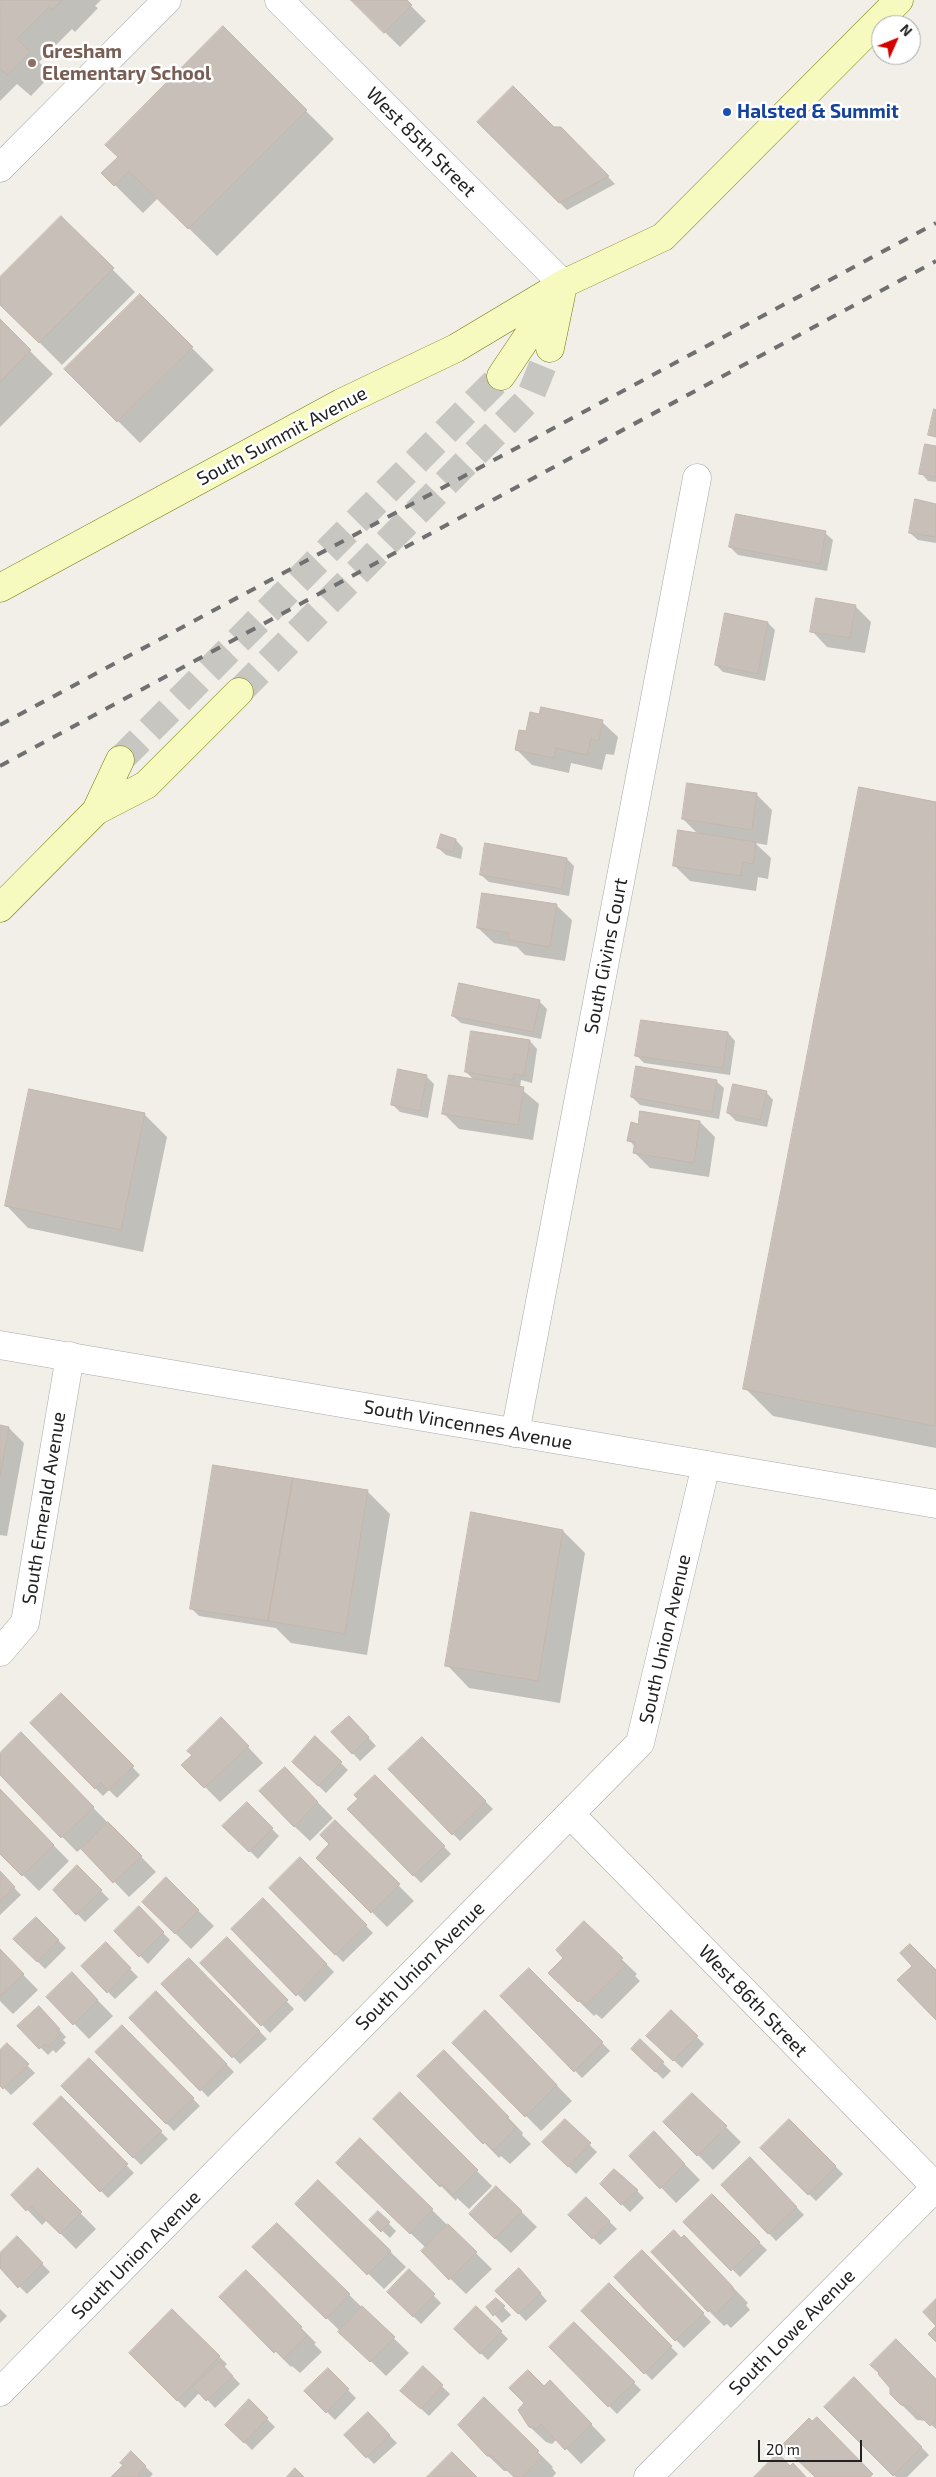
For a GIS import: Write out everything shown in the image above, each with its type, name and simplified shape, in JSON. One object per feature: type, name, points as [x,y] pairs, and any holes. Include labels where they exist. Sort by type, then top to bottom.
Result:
[{"type":"main road","name":"South Summit Avenue","points":[[0,588],[341,402],[456,348],[563,284],[663,237],[899,0]]},
{"type":"main road","points":[[550,348],[563,284]]},
{"type":"main road","points":[[501,376],[563,284]]},
{"type":"main road","points":[[96,810],[146,785],[239,692]]},
{"type":"main road","points":[[0,908],[96,810],[120,760]]},
{"type":"street","points":[[0,168],[167,0]]},
{"type":"street","name":"West 85th Street","points":[[279,0],[563,284]]},
{"type":"street","name":"South Givins Court","points":[[515,1433],[697,478]]},
{"type":"street","name":"South Vincennes Avenue","points":[[0,1345],[936,1504]]},
{"type":"street","name":"South Emerald Avenue","points":[[0,1652],[25,1623],[70,1356]]},
{"type":"street","name":"South Union Avenue","points":[[0,2392],[640,1743],[706,1465]]},
{"type":"street","name":"West 86th Street","points":[[570,1814],[936,2187]]},
{"type":"street","name":"South Lowe Avenue","points":[[648,2477],[936,2187]]},
{"type":"building","points":[[0,0],[62,0],[52,10],[49,7],[17,39],[30,52],[8,75],[0,69]]},
{"type":"building","points":[[351,0],[407,0],[412,5],[384,33]]},
{"type":"building","points":[[223,26],[307,110],[188,229],[129,171],[114,186],[101,173],[118,157],[105,145]]},
{"type":"building","points":[[513,86],[554,127],[561,127],[609,176],[559,203],[477,122]]},
{"type":"building","points":[[61,216],[114,268],[39,343],[0,305],[0,277]]},
{"type":"building","points":[[140,294],[193,347],[117,422],[64,369]]},
{"type":"building","points":[[0,319],[31,350],[0,382]]},
{"type":"building","points":[[934,409],[936,410],[936,437],[928,435]]},
{"type":"building","points":[[925,444],[936,446],[936,477],[919,474]]},
{"type":"building","points":[[915,499],[936,504],[936,537],[909,533]]},
{"type":"building","points":[[736,514],[826,531],[820,564],[729,547]]},
{"type":"building","points":[[816,598],[856,605],[850,638],[810,632]]},
{"type":"building","points":[[725,613],[768,622],[758,674],[715,665]]},
{"type":"building","points":[[541,707],[603,720],[599,741],[591,739],[587,755],[556,748],[554,758],[515,750],[519,730],[526,731],[530,712],[539,714]]},
{"type":"building","points":[[687,783],[757,793],[752,830],[682,819]]},
{"type":"building","points":[[859,787],[936,802],[935,1426],[743,1389]]},
{"type":"building","points":[[678,830],[756,842],[753,864],[743,862],[741,876],[673,866]]},
{"type":"building","points":[[441,834],[456,839],[453,852],[437,848]]},
{"type":"building","points":[[485,843],[567,858],[562,889],[480,875]]},
{"type":"building","points":[[482,893],[557,904],[550,947],[508,940],[509,933],[477,928]]},
{"type":"building","points":[[459,983],[540,1000],[533,1032],[452,1016]]},
{"type":"building","points":[[641,1020],[728,1032],[723,1068],[635,1056]]},
{"type":"building","points":[[471,1031],[530,1040],[524,1076],[514,1074],[513,1080],[465,1072]]},
{"type":"building","points":[[636,1066],[717,1080],[712,1112],[631,1097]]},
{"type":"building","points":[[398,1069],[427,1075],[420,1111],[391,1105]]},
{"type":"building","points":[[449,1075],[524,1087],[518,1125],[442,1114]]},
{"type":"building","points":[[733,1084],[767,1091],[760,1120],[727,1113]]},
{"type":"building","points":[[29,1089],[145,1113],[121,1230],[5,1206]]},
{"type":"building","points":[[640,1111],[700,1121],[694,1163],[633,1153],[635,1142],[627,1141],[631,1122],[638,1124]]},
{"type":"building","points":[[0,1425],[9,1427],[0,1477]]},
{"type":"building","points":[[213,1465],[293,1478],[268,1621],[190,1609]]},
{"type":"building","points":[[293,1478],[368,1490],[345,1634],[268,1621]]},
{"type":"building","points":[[471,1512],[563,1530],[538,1681],[445,1666]]},
{"type":"building","points":[[61,1693],[134,1766],[108,1791],[101,1783],[95,1789],[30,1723]]},
{"type":"building","points":[[349,1716],[369,1737],[352,1754],[331,1732]]},
{"type":"building","points":[[221,1717],[249,1746],[204,1788],[181,1765],[192,1755],[187,1751]]},
{"type":"building","points":[[21,1732],[94,1807],[61,1838],[0,1775],[0,1753]]},
{"type":"building","points":[[315,1736],[342,1762],[318,1786],[292,1762]]},
{"type":"building","points":[[422,1737],[486,1801],[452,1835],[388,1769]]},
{"type":"building","points":[[285,1767],[318,1802],[294,1827],[259,1791]]},
{"type":"building","points":[[375,1775],[445,1846],[413,1876],[347,1809],[358,1799],[354,1795]]},
{"type":"building","points":[[0,1789],[54,1845],[22,1876],[0,1854]]},
{"type":"building","points":[[247,1802],[273,1828],[249,1852],[222,1826]]},
{"type":"building","points":[[335,1820],[400,1884],[371,1913],[316,1858],[329,1844],[320,1835]]},
{"type":"building","points":[[108,1822],[142,1856],[113,1883],[81,1849]]},
{"type":"building","points":[[300,1857],[367,1925],[335,1955],[269,1888]]},
{"type":"building","points":[[77,1865],[102,1890],[76,1915],[53,1890]]},
{"type":"building","points":[[0,1871],[15,1887],[0,1901]]},
{"type":"building","points":[[166,1877],[199,1910],[175,1934],[142,1902]]},
{"type":"building","points":[[263,1898],[327,1964],[296,1996],[231,1929]]},
{"type":"building","points":[[139,1906],[164,1932],[139,1957],[114,1931]]},
{"type":"building","points":[[36,1917],[59,1940],[37,1962],[13,1939]]},
{"type":"building","points":[[584,1921],[623,1958],[620,1960],[626,1965],[586,2005],[580,2000],[578,2002],[548,1973],[563,1958],[556,1950]]},
{"type":"building","points":[[227,1937],[288,2000],[261,2026],[200,1963]]},
{"type":"building","points":[[106,1942],[131,1968],[107,1993],[81,1966]]},
{"type":"building","points":[[910,1944],[936,1970],[936,2020],[897,1980],[912,1966],[900,1953]]},
{"type":"building","points":[[0,1949],[24,1974],[0,1996]]},
{"type":"building","points":[[189,1958],[260,2031],[232,2058],[161,1984]]},
{"type":"building","points":[[529,1968],[603,2042],[574,2072],[500,1996]]},
{"type":"building","points":[[72,1972],[98,2000],[73,2025],[46,1997]]},
{"type":"building","points":[[156,1991],[227,2064],[200,2091],[129,2018]]},
{"type":"building","points":[[39,2006],[60,2029],[57,2031],[60,2035],[48,2047],[45,2044],[39,2049],[17,2026]]},
{"type":"building","points":[[485,2010],[557,2085],[525,2117],[452,2043]]},
{"type":"building","points":[[671,2010],[698,2036],[673,2061],[646,2036]]},
{"type":"building","points":[[122,2025],[194,2098],[166,2124],[95,2052]]},
{"type":"building","points":[[640,2039],[664,2062],[655,2072],[631,2049]]},
{"type":"building","points":[[7,2043],[29,2064],[3,2089],[0,2086],[0,2050]]},
{"type":"building","points":[[444,2050],[509,2117],[507,2118],[516,2128],[494,2150],[485,2142],[483,2144],[417,2076]]},
{"type":"building","points":[[89,2058],[162,2131],[133,2158],[61,2086]]},
{"type":"building","points":[[400,2092],[478,2170],[453,2195],[442,2184],[440,2187],[373,2119]]},
{"type":"building","points":[[692,2093],[727,2126],[697,2156],[663,2122]]},
{"type":"building","points":[[61,2096],[128,2164],[100,2192],[33,2124]]},
{"type":"building","points":[[565,2119],[591,2143],[568,2167],[542,2142]]},
{"type":"building","points":[[789,2119],[836,2166],[808,2195],[760,2148]]},
{"type":"building","points":[[654,2131],[685,2164],[660,2189],[629,2156]]},
{"type":"building","points":[[360,2138],[433,2209],[410,2234],[336,2163]]},
{"type":"building","points":[[750,2157],[797,2207],[768,2234],[721,2185]]},
{"type":"building","points":[[38,2168],[82,2212],[60,2234],[31,2206],[26,2211],[11,2195]]},
{"type":"building","points":[[614,2169],[638,2190],[621,2205],[600,2184]]},
{"type":"building","points":[[318,2180],[391,2251],[367,2275],[295,2204]]},
{"type":"building","points":[[496,2186],[522,2211],[495,2239],[469,2214]]},
{"type":"building","points":[[712,2194],[760,2242],[731,2271],[683,2222]]},
{"type":"building","points":[[586,2197],[610,2221],[592,2239],[568,2215]]},
{"type":"building","points":[[378,2211],[390,2222],[381,2232],[369,2220]]},
{"type":"building","points":[[277,2223],[350,2294],[326,2319],[252,2247]]},
{"type":"building","points":[[448,2224],[477,2252],[449,2280],[421,2251]]},
{"type":"building","points":[[674,2230],[681,2238],[684,2235],[733,2287],[732,2289],[736,2294],[715,2314],[711,2309],[708,2312],[651,2252]]},
{"type":"building","points":[[17,2236],[43,2263],[18,2288],[0,2268],[0,2253]]},
{"type":"building","points":[[642,2250],[704,2313],[675,2341],[614,2277]]},
{"type":"building","points":[[519,2268],[541,2293],[518,2314],[495,2291]]},
{"type":"building","points":[[409,2269],[435,2294],[413,2317],[387,2292]]},
{"type":"building","points":[[246,2270],[302,2327],[300,2328],[307,2336],[284,2359],[276,2351],[274,2353],[219,2297]]},
{"type":"building","points":[[609,2283],[672,2346],[644,2374],[581,2311]]},
{"type":"building","points":[[496,2298],[505,2306],[493,2316],[486,2307]]},
{"type":"building","points":[[936,2299],[936,2326],[923,2312]]},
{"type":"building","points":[[362,2306],[395,2337],[370,2362],[338,2332]]},
{"type":"building","points":[[476,2306],[502,2331],[480,2354],[454,2329]]},
{"type":"building","points":[[172,2309],[220,2356],[177,2401],[129,2353]]},
{"type":"building","points":[[574,2322],[635,2382],[608,2407],[549,2347]]},
{"type":"building","points":[[936,2326],[936,2342],[928,2334]]},
{"type":"building","points":[[896,2339],[936,2379],[936,2420],[930,2426],[910,2406],[901,2405],[890,2394],[890,2388],[879,2373],[870,2365]]},
{"type":"building","points":[[220,2362],[233,2376],[206,2401],[193,2387]]},
{"type":"building","points":[[423,2366],[443,2385],[421,2409],[400,2391]]},
{"type":"building","points":[[328,2368],[349,2389],[326,2413],[304,2391]]},
{"type":"building","points":[[528,2370],[544,2386],[550,2380],[592,2424],[565,2450],[541,2424],[537,2429],[529,2427],[518,2410],[524,2403],[509,2388]]},
{"type":"building","points":[[854,2377],[922,2447],[893,2476],[824,2407]]},
{"type":"building","points":[[484,2397],[539,2451],[537,2452],[542,2457],[522,2477],[514,2477],[492,2456],[487,2456],[458,2425]]},
{"type":"building","points":[[249,2399],[268,2418],[244,2443],[225,2425]]},
{"type":"building","points":[[368,2412],[390,2435],[366,2458],[344,2435]]},
{"type":"building","points":[[817,2417],[873,2474],[870,2477],[815,2477],[782,2445],[809,2418],[812,2421]]},
{"type":"building","points":[[131,2451],[146,2466],[138,2475],[140,2477],[111,2477],[123,2465],[120,2463]]},
{"type":"building","points":[[452,2452],[477,2477],[427,2477]]},
{"type":"building","points":[[778,2453],[790,2466],[793,2463],[806,2477],[754,2477]]},
{"type":"building","points":[[295,2468],[304,2477],[287,2477]]},
{"type":"tunnel","points":[[239,692],[529,399],[550,348]]},
{"type":"tunnel","points":[[120,760],[501,376]]},
{"type":"railway","points":[[0,725],[936,223]]},
{"type":"railway","points":[[0,766],[936,261]]},
{"type":"place","name":"Gresham Elementary School","points":[[32,63]]},
{"type":"place","name":"Halsted & Summit","points":[[727,112]]}]
